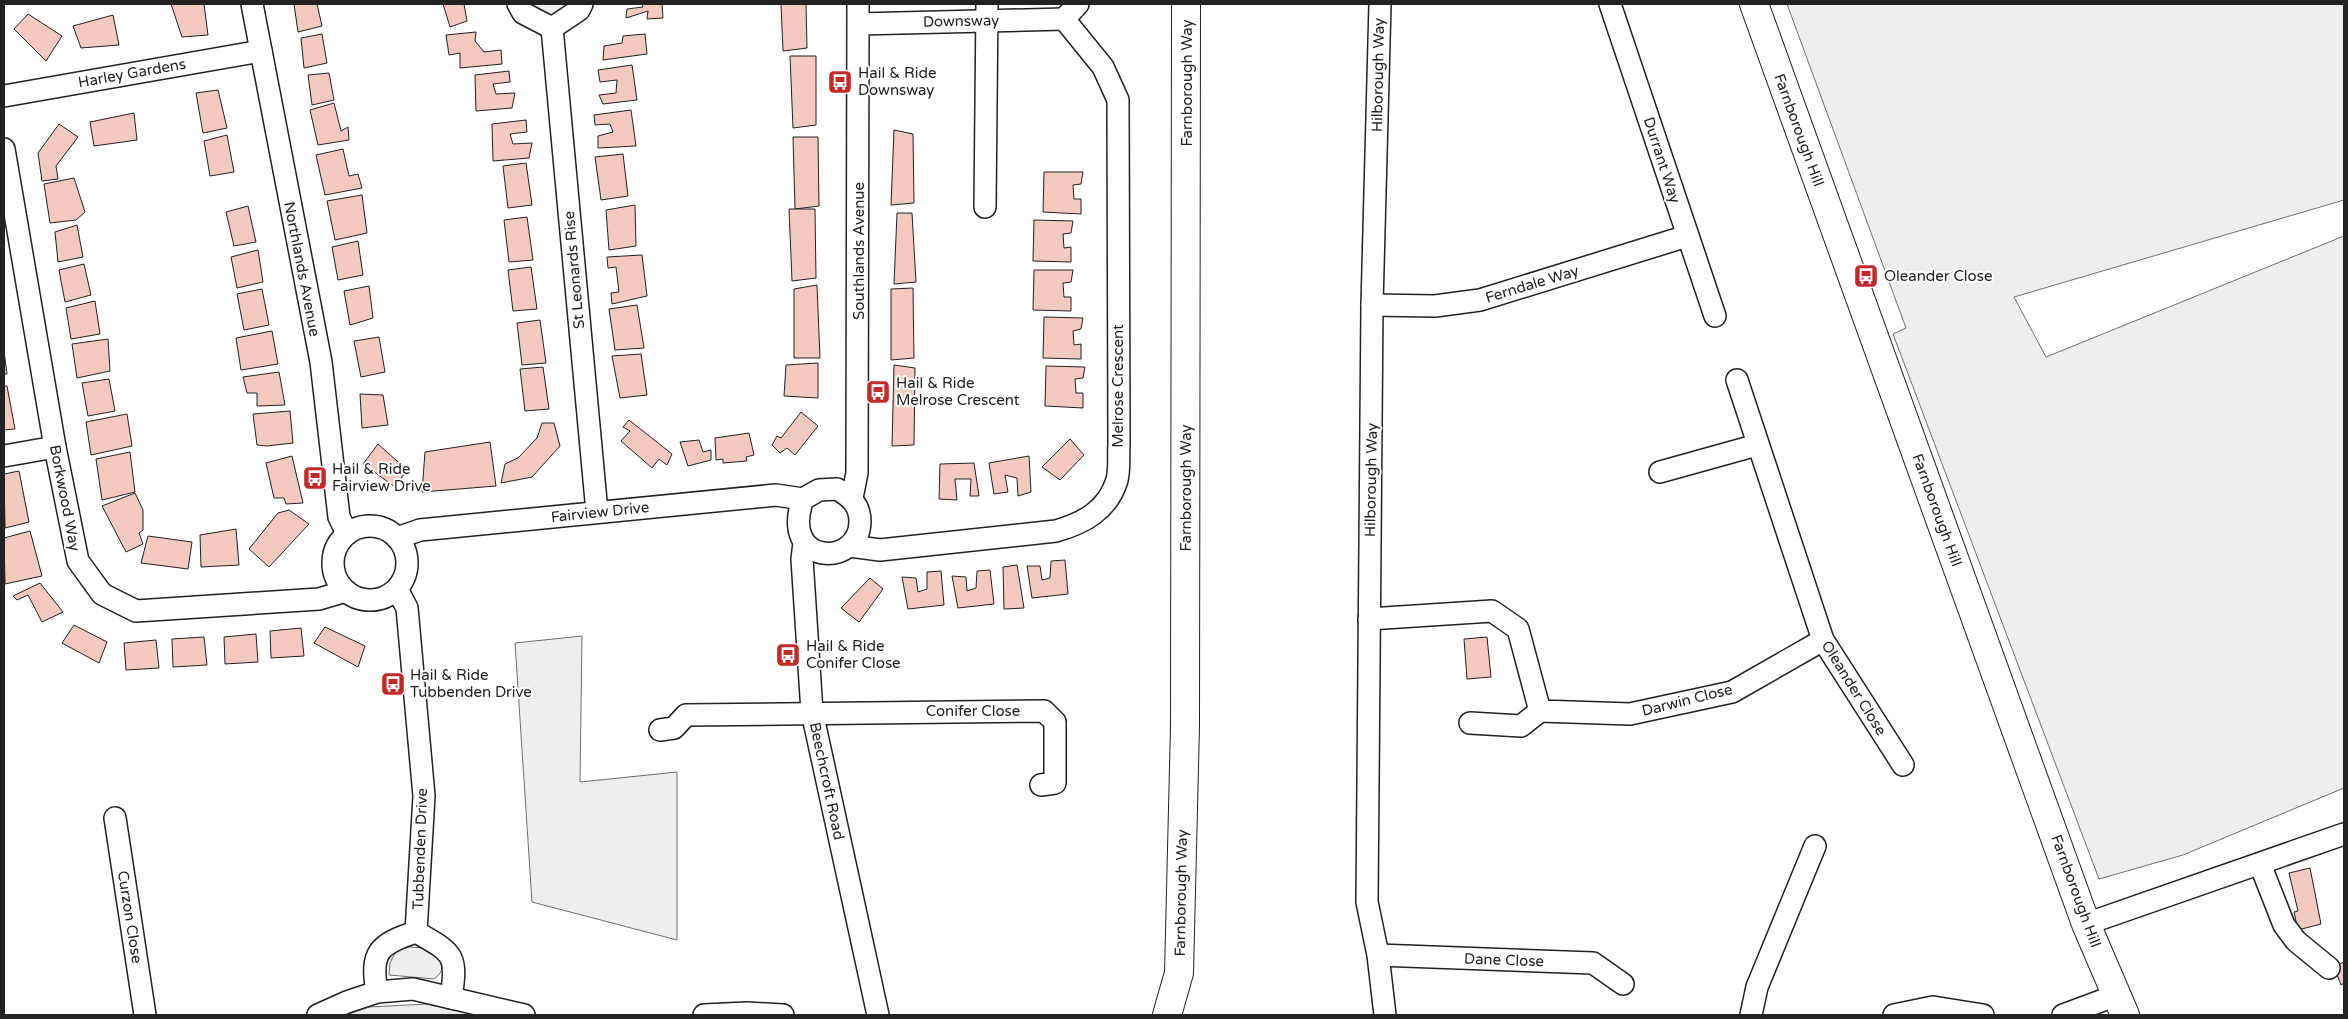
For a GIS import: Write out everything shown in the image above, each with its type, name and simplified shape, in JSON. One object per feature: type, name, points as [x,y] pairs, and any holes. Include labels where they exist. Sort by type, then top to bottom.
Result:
[{"type":"main road","name":"Farnborough Way","points":[[1167,1015],[1179,973],[1187,626],[1186,4]]},
{"type":"main road","name":"Farnborough Hill","points":[[1754,4],[2086,924],[2121,1005]]},
{"type":"main road","name":"Farnborough Way","points":[[1179,973],[1186,996],[1188,1015]]},
{"type":"street","name":"Northlands Avenue","points":[[252,4],[321,362],[339,517],[347,534]]},
{"type":"street","points":[[518,4],[523,13],[552,28],[579,10],[582,4]]},
{"type":"street","name":"Hilborough Way","points":[[1380,4],[1372,305],[1367,902],[1378,955],[1385,1015]]},
{"type":"street","name":"Durrant Way","points":[[1610,4],[1715,316]]},
{"type":"street","name":"Downsway","points":[[858,14],[1071,11]]},
{"type":"street","name":"Melrose Crescent","points":[[850,546],[880,550],[1056,531],[1079,525],[1102,508],[1117,480],[1119,444],[1118,100],[1104,67],[1071,11]]},
{"type":"street","points":[[985,207],[986,12]]},
{"type":"street","name":"Southlands Avenue","points":[[852,498],[858,473],[858,14]]},
{"type":"street","name":"St Leonards Rise","points":[[552,28],[597,512]]},
{"type":"street","name":"Harley Gardens","points":[[4,96],[261,51]]},
{"type":"street","name":"Borkwood Way","points":[[4,149],[55,447],[78,561],[102,594],[136,611],[319,599],[346,591]]},
{"type":"street","name":"Ferndale Way","points":[[1372,305],[1435,306],[1480,300],[1687,236]]},
{"type":"street","name":"Oleander Close","points":[[1737,380],[1823,640],[1903,765]]},
{"type":"street","points":[[1660,472],[1757,445]]},
{"type":"street","points":[[4,456],[55,447]]},
{"type":"street","points":[[837,489],[852,498],[860,513],[860,532],[850,546],[833,554],[817,551],[804,543],[798,530],[798,514],[803,499],[819,490],[837,489]]},
{"type":"street","name":"Fairview Drive","points":[[397,538],[420,530],[597,512],[776,495],[803,499]]},
{"type":"street","points":[[374,526],[387,530],[397,538],[404,549],[407,561],[406,574],[396,589],[386,597],[374,600],[360,599],[346,591],[338,581],[334,569],[334,556],[340,541],[347,534],[361,527],[374,526]]},
{"type":"street","name":"Beechcroft Road","points":[[804,543],[802,559],[812,712],[878,1015]]},
{"type":"street","name":"Tubbenden Drive","points":[[396,589],[407,608],[424,796],[416,932]]},
{"type":"street","points":[[1369,619],[1492,611],[1518,629],[1540,711],[1521,726],[1470,723]]},
{"type":"street","name":"Darwin Close","points":[[1540,711],[1630,714],[1732,692],[1823,640]]},
{"type":"street","name":"Conifer Close","points":[[812,712],[1044,711],[1055,722],[1055,783],[1042,785]]},
{"type":"street","points":[[660,730],[674,728],[686,715],[812,712]]},
{"type":"street","name":"Curzon Close","points":[[115,818],[145,1015]]},
{"type":"street","points":[[2086,924],[2344,834]]},
{"type":"street","points":[[1751,1015],[1757,987],[1816,846]]},
{"type":"street","points":[[2260,864],[2284,925],[2296,941],[2329,968]]},
{"type":"street","name":"Tubbenden Drive","points":[[377,992],[373,971],[380,949],[395,938],[416,932],[443,947],[453,960],[455,973],[451,998]]},
{"type":"street","name":"Dane Close","points":[[1378,955],[1593,963],[1623,984]]},
{"type":"street","points":[[318,1015],[377,992],[413,989],[524,1015]]},
{"type":"street","points":[[2063,1015],[2121,1005]]},
{"type":"street","points":[[1894,1015],[1933,1007],[1983,1015]]},
{"type":"street","points":[[704,1015],[747,1013],[783,1015]]},
{"type":"shaded area","points":[[529,4],[572,4],[551,16],[531,7]]},
{"type":"shaded area","points":[[1787,4],[2344,4],[2344,200],[2014,297],[2046,357],[2344,236],[2344,788],[2183,855],[2099,879],[1893,334],[1906,328]]},
{"type":"shaded area","points":[[582,636],[580,782],[677,772],[677,940],[532,902],[515,643]]},
{"type":"shaded area","points":[[409,947],[426,948],[442,957],[442,970],[437,977],[434,979],[389,975],[390,963],[396,951]]},
{"type":"shaded area","points":[[427,1004],[481,1015],[346,1015],[369,1007]]},
{"type":"building","points":[[171,4],[204,4],[208,35],[182,37]]},
{"type":"building","points":[[294,4],[317,4],[322,26],[298,32]]},
{"type":"building","points":[[443,4],[464,4],[467,21],[450,27]]},
{"type":"building","points":[[642,4],[662,4],[663,18],[647,19],[648,11],[626,18],[627,9],[643,7]]},
{"type":"building","points":[[781,4],[806,4],[807,48],[783,51]]},
{"type":"building","points":[[28,14],[62,36],[46,61],[14,29]]},
{"type":"building","points":[[113,15],[119,45],[81,48],[73,26]]},
{"type":"building","points":[[476,32],[475,41],[484,52],[501,50],[502,64],[460,68],[460,53],[449,55],[446,35]]},
{"type":"building","points":[[322,34],[327,63],[304,68],[301,38]]},
{"type":"building","points":[[645,34],[647,54],[603,60],[604,46],[622,43],[623,36]]},
{"type":"building","points":[[790,56],[816,56],[816,125],[793,128]]},
{"type":"building","points":[[632,65],[637,100],[603,104],[599,95],[616,93],[617,80],[600,82],[598,70]]},
{"type":"building","points":[[509,71],[510,82],[493,84],[496,94],[515,93],[512,108],[476,111],[475,75]]},
{"type":"building","points":[[329,73],[334,100],[312,105],[308,75]]},
{"type":"building","points":[[218,90],[227,128],[203,133],[196,93]]},
{"type":"building","points":[[334,103],[341,131],[348,127],[349,140],[318,145],[310,110]]},
{"type":"building","points":[[631,110],[636,146],[598,148],[598,136],[613,132],[610,124],[595,125],[594,115]]},
{"type":"building","points":[[134,113],[137,140],[94,146],[90,122]]},
{"type":"building","points":[[526,120],[527,132],[510,134],[513,144],[532,143],[529,158],[493,161],[492,124]]},
{"type":"building","points":[[59,124],[78,137],[56,166],[58,179],[42,181],[38,153]]},
{"type":"building","points":[[894,130],[913,134],[914,203],[891,205]]},
{"type":"building","points":[[227,135],[234,172],[210,176],[204,141]]},
{"type":"building","points":[[793,137],[818,137],[819,206],[795,209]]},
{"type":"building","points":[[343,149],[349,176],[358,174],[362,188],[325,195],[316,155]]},
{"type":"building","points":[[623,154],[628,196],[601,200],[595,157]]},
{"type":"building","points":[[526,163],[532,205],[508,208],[503,166]]},
{"type":"building","points":[[1044,172],[1083,172],[1081,184],[1073,185],[1074,199],[1081,199],[1081,214],[1043,212]]},
{"type":"building","points":[[74,178],[85,212],[76,220],[50,223],[44,184]]},
{"type":"building","points":[[362,195],[367,233],[335,240],[327,201]]},
{"type":"building","points":[[635,205],[636,246],[609,250],[606,210]]},
{"type":"building","points":[[248,206],[256,242],[234,246],[226,212]]},
{"type":"building","points":[[789,209],[815,209],[816,278],[792,281]]},
{"type":"building","points":[[897,213],[912,213],[916,282],[894,284]]},
{"type":"building","points":[[527,217],[533,260],[509,262],[504,220]]},
{"type":"building","points":[[1034,220],[1073,221],[1071,233],[1063,234],[1064,248],[1071,247],[1071,262],[1033,261]]},
{"type":"building","points":[[77,225],[83,257],[58,262],[55,232]]},
{"type":"building","points":[[358,241],[363,275],[338,280],[332,247]]},
{"type":"building","points":[[258,250],[263,282],[237,288],[231,257]]},
{"type":"building","points":[[642,255],[647,296],[612,304],[611,293],[619,292],[616,267],[608,268],[607,257]]},
{"type":"building","points":[[84,264],[91,295],[65,302],[59,270]]},
{"type":"building","points":[[531,267],[537,309],[513,311],[508,270]]},
{"type":"building","points":[[1034,270],[1073,270],[1071,282],[1063,283],[1064,297],[1071,297],[1071,311],[1033,310]]},
{"type":"building","points":[[817,285],[820,358],[794,358],[794,289]]},
{"type":"building","points":[[369,286],[373,318],[350,325],[344,291]]},
{"type":"building","points":[[913,288],[914,358],[891,360],[891,289]]},
{"type":"building","points":[[262,289],[269,325],[244,330],[237,294]]},
{"type":"building","points":[[95,301],[100,334],[71,339],[66,308]]},
{"type":"building","points":[[637,305],[644,348],[615,350],[609,309]]},
{"type":"building","points":[[1044,317],[1083,318],[1081,329],[1073,331],[1074,345],[1081,344],[1081,359],[1043,358]]},
{"type":"building","points":[[540,320],[546,363],[522,365],[517,323]]},
{"type":"building","points":[[272,331],[278,364],[241,370],[236,338]]},
{"type":"building","points":[[379,337],[385,372],[361,377],[354,341]]},
{"type":"building","points":[[108,339],[110,371],[77,378],[72,344]]},
{"type":"building","points":[[4,351],[7,374],[4,374]]},
{"type":"building","points":[[641,354],[647,395],[620,398],[612,356]]},
{"type":"building","points":[[818,363],[818,398],[784,396],[786,365]]},
{"type":"building","points":[[894,365],[915,368],[914,445],[892,446]]},
{"type":"building","points":[[1046,366],[1085,367],[1083,378],[1075,379],[1076,393],[1083,393],[1083,408],[1045,406]]},
{"type":"building","points":[[543,367],[549,409],[525,411],[520,369]]},
{"type":"building","points":[[279,372],[285,405],[257,406],[257,393],[247,393],[243,377]]},
{"type":"building","points":[[109,379],[115,411],[88,416],[82,383]]},
{"type":"building","points":[[4,386],[7,386],[15,429],[4,430]]},
{"type":"building","points":[[360,394],[383,395],[388,425],[362,428]]},
{"type":"building","points":[[290,411],[293,443],[267,446],[257,445],[253,414]]},
{"type":"building","points":[[801,412],[818,426],[795,455],[787,448],[780,453],[772,445],[777,436],[781,438]]},
{"type":"building","points":[[127,414],[132,446],[91,455],[86,422]]},
{"type":"building","points":[[629,420],[672,454],[667,465],[659,459],[652,468],[621,441],[630,431],[623,427]]},
{"type":"building","points":[[542,423],[554,423],[560,446],[532,477],[501,483],[505,464],[518,458],[537,438]]},
{"type":"building","points":[[749,433],[754,455],[746,457],[747,461],[723,463],[723,459],[716,460],[715,438]]},
{"type":"building","points":[[1070,439],[1084,455],[1060,480],[1042,467]]},
{"type":"building","points":[[699,440],[703,452],[711,450],[711,460],[688,466],[680,442]]},
{"type":"building","points":[[490,442],[496,486],[422,492],[425,452]]},
{"type":"building","points":[[378,444],[407,470],[395,487],[363,464]]},
{"type":"building","points":[[130,452],[135,492],[102,500],[96,459]]},
{"type":"building","points":[[292,456],[303,503],[286,504],[284,498],[274,498],[266,463]]},
{"type":"building","points":[[1029,456],[1031,492],[1018,496],[1017,478],[1005,475],[1008,492],[994,494],[989,463]]},
{"type":"building","points":[[974,463],[979,496],[970,496],[971,479],[955,479],[957,500],[939,499],[940,464]]},
{"type":"building","points":[[19,471],[29,522],[5,528],[4,474]]},
{"type":"building","points":[[135,493],[143,510],[143,530],[139,533],[143,544],[126,552],[102,506]]},
{"type":"building","points":[[289,510],[309,524],[269,567],[249,549],[278,513]]},
{"type":"building","points":[[236,529],[239,565],[201,567],[200,535]]},
{"type":"building","points":[[30,531],[42,576],[5,584],[4,538]]},
{"type":"building","points":[[148,536],[192,542],[188,569],[141,563]]},
{"type":"building","points":[[1065,560],[1068,594],[1032,598],[1027,566],[1040,566],[1042,580],[1050,578],[1051,561]]},
{"type":"building","points":[[1017,565],[1024,608],[1004,609],[1003,567]]},
{"type":"building","points":[[990,570],[994,604],[958,608],[952,576],[966,577],[967,591],[976,588],[977,571]]},
{"type":"building","points":[[941,571],[944,605],[908,609],[902,577],[916,578],[918,592],[927,589],[927,572]]},
{"type":"building","points":[[870,578],[883,589],[859,622],[841,608]]},
{"type":"building","points":[[40,583],[63,612],[42,622],[28,595],[17,600],[13,596]]},
{"type":"building","points":[[74,625],[107,642],[99,663],[62,643]]},
{"type":"building","points":[[325,627],[365,646],[358,667],[314,643]]},
{"type":"building","points":[[301,628],[304,656],[271,658],[270,631]]},
{"type":"building","points":[[256,634],[258,662],[225,664],[224,637]]},
{"type":"building","points":[[204,637],[207,665],[173,667],[172,639]]},
{"type":"building","points":[[1487,637],[1491,677],[1467,679],[1464,639]]},
{"type":"building","points":[[156,640],[159,668],[126,670],[124,643]]},
{"type":"building","points":[[2310,868],[2321,924],[2298,930],[2294,912],[2298,911],[2289,873]]},
{"type":"building","points":[[2344,962],[2344,983],[2341,985],[2334,967]]},
{"type":"place","name":"Hail & Ride Downsway","points":[[840,82]]},
{"type":"place","name":"Oleander Close","points":[[1866,276]]},
{"type":"place","name":"Hail & Ride Melrose Crescent","points":[[878,392]]},
{"type":"place","name":"Hail & Ride Fairview Drive","points":[[315,478]]},
{"type":"place","name":"Hail & Ride Conifer Close","points":[[788,655]]},
{"type":"place","name":"Hail & Ride Tubbenden Drive","points":[[393,684]]}]
